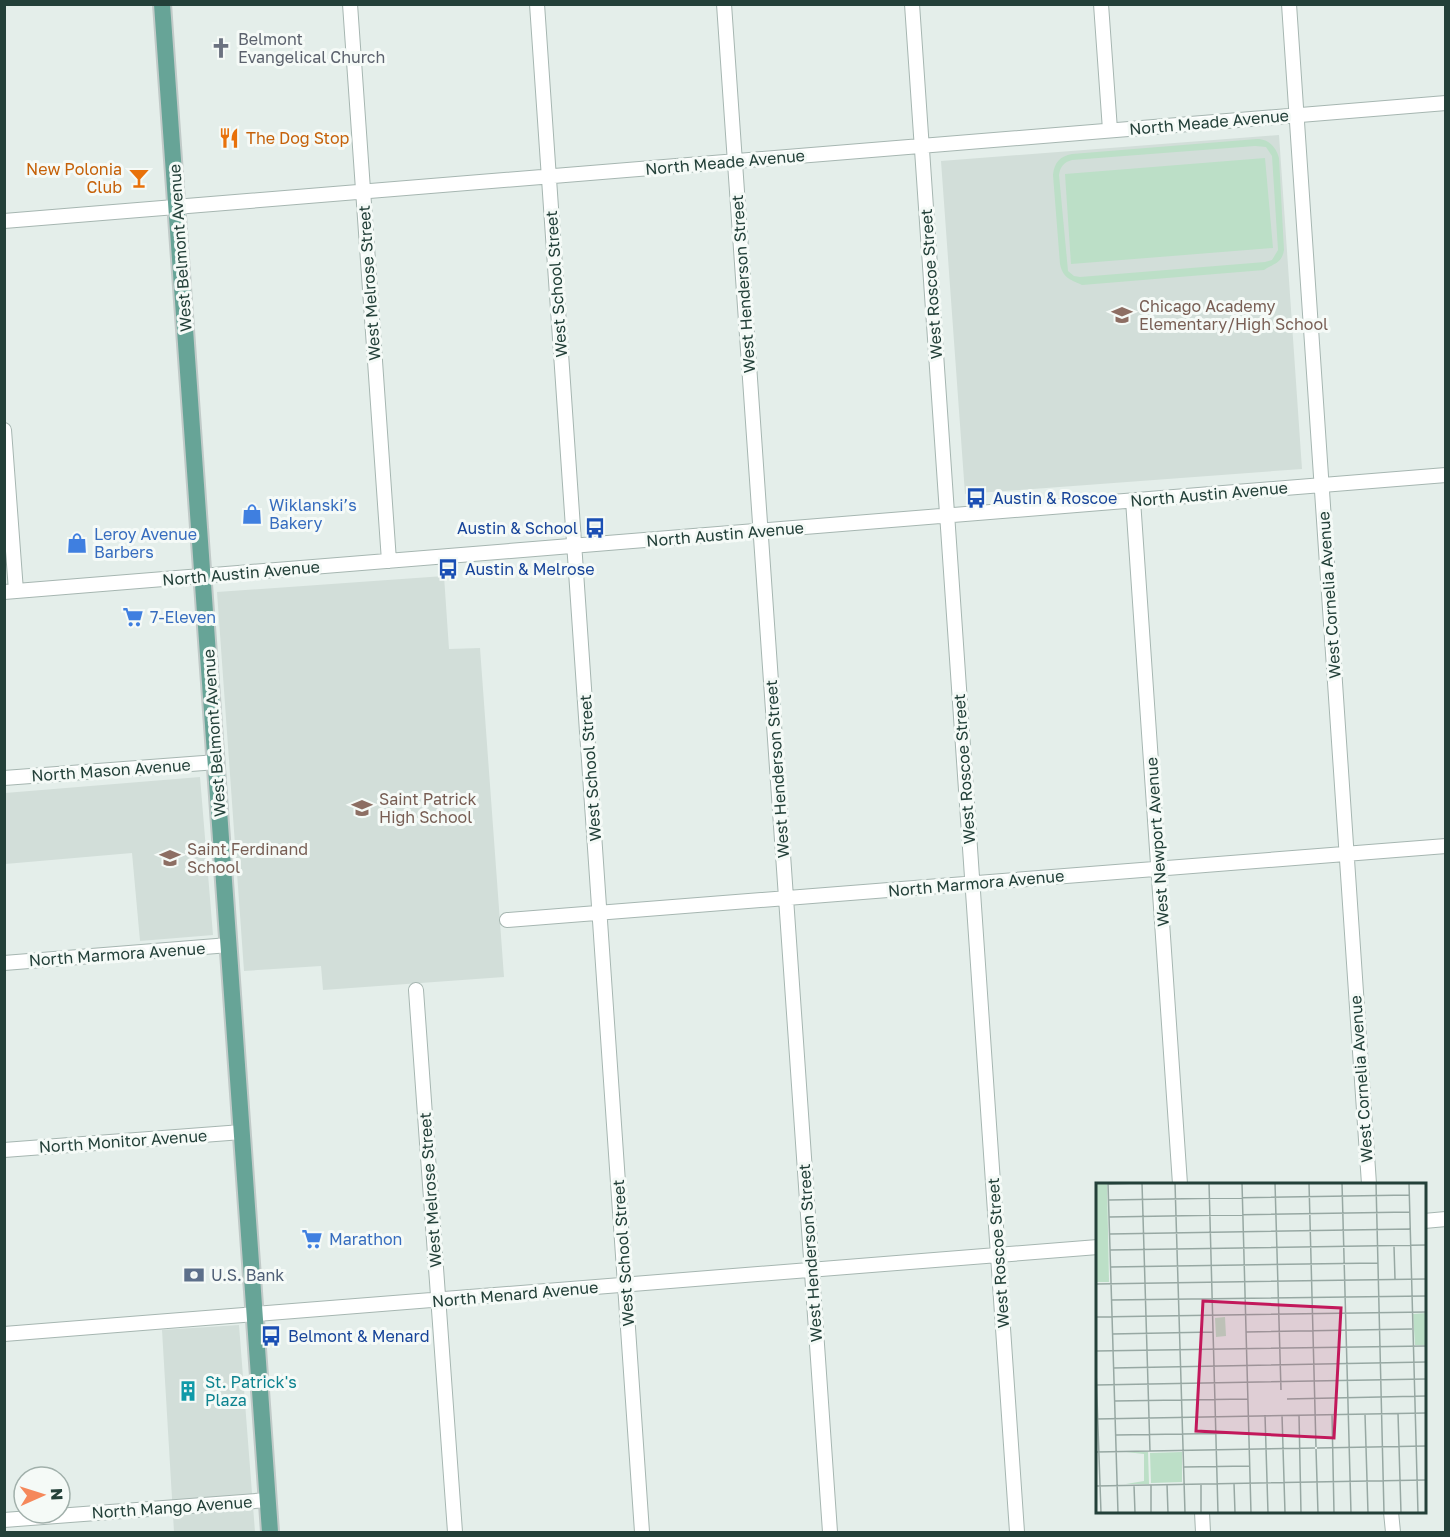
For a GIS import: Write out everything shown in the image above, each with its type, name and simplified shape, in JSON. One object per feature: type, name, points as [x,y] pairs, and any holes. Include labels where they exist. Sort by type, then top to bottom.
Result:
[{"type":"main road","name":"West Belmont Avenue","points":[[162,4],[270,1533]]},
{"type":"street","name":"West Melrose Street","points":[[350,4],[389,561]]},
{"type":"street","name":"West School Street","points":[[537,4],[642,1533]]},
{"type":"street","name":"West Henderson Street","points":[[724,4],[830,1533]]},
{"type":"street","name":"West Roscoe Street","points":[[912,4],[1017,1533]]},
{"type":"street","points":[[1101,4],[1110,130]]},
{"type":"street","name":"West Cornelia Avenue","points":[[1289,4],[1369,1183]]},
{"type":"street","name":"North Meade Avenue","points":[[4,221],[1446,102]]},
{"type":"street","points":[[4,430],[10,591]]},
{"type":"street","name":"North Austin Avenue","points":[[10,591],[1446,475]]},
{"type":"street","name":"West Newport Avenue","points":[[1134,500],[1180,1183]]},
{"type":"street","name":"North Mason Avenue","points":[[4,778],[217,762]]},
{"type":"street","name":"North Marmora Avenue","points":[[507,920],[1446,846]]},
{"type":"street","name":"North Marmora Avenue","points":[[4,963],[229,945]]},
{"type":"street","name":"West Melrose Street","points":[[416,990],[454,1533]]},
{"type":"street","name":"North Monitor Avenue","points":[[4,1150],[242,1132]]},
{"type":"street","points":[[1426,1221],[1446,1219]]},
{"type":"street","name":"North Menard Avenue","points":[[4,1334],[1096,1247]]},
{"type":"street","name":"North Mango Avenue","points":[[4,1520],[268,1500]]},
{"type":"street","points":[[1202,1513],[1203,1533]]},
{"type":"street","points":[[1391,1513],[1393,1533]]},
{"type":"shaded area","name":"Chicago Academy Elementary/High School","points":[[1279,135],[1302,469],[965,494],[941,161]]},
{"type":"shaded area","name":"Saint Patrick High School","points":[[444,576],[449,649],[480,648],[504,977],[323,990],[321,966],[244,971],[217,592]]},
{"type":"shaded area","name":"Saint Ferdinand School","points":[[200,777],[213,935],[140,941],[132,853],[5,864],[5,793]]},
{"type":"shaded area","points":[[239,1325],[255,1532],[174,1532],[162,1330]]},
{"type":"green space","points":[[1265,140],[1274,147],[1279,158],[1283,255],[1279,261],[1264,270],[1082,285],[1075,282],[1068,278],[1061,269],[1053,175],[1058,161],[1072,154]],"holes":[[[1255,146],[1266,147],[1272,156],[1278,250],[1272,260],[1080,277],[1068,271],[1059,175],[1061,167],[1067,162]]]},
{"type":"green space","points":[[1265,158],[1273,248],[1071,264],[1065,174]]},
{"type":"place","name":"Belmont Evangelical Church","points":[[221,48]]},
{"type":"place","name":"The Dog Stop","points":[[229,138]]},
{"type":"place","name":"New Polonia Club","points":[[139,178]]},
{"type":"place","name":"Chicago Academy Elementary/High School","points":[[1122,315]]},
{"type":"place","name":"Austin & Roscoe","points":[[976,498]]},
{"type":"place","name":"Wiklanski’s Bakery","points":[[252,514]]},
{"type":"place","name":"Austin & School","points":[[595,528]]},
{"type":"place","name":"Leroy Avenue Barbers","points":[[77,543]]},
{"type":"place","name":"Austin & Melrose","points":[[448,569]]},
{"type":"place","name":"7-Eleven","points":[[133,617]]},
{"type":"place","name":"Saint Patrick High School","points":[[362,808]]},
{"type":"place","name":"Saint Ferdinand School","points":[[170,858]]},
{"type":"place","name":"Marathon","points":[[312,1239]]},
{"type":"place","name":"U.S. Bank","points":[[194,1275]]},
{"type":"place","name":"Belmont & Menard","points":[[271,1336]]},
{"type":"place","name":"St. Patrick's Plaza","points":[[188,1391]]}]
